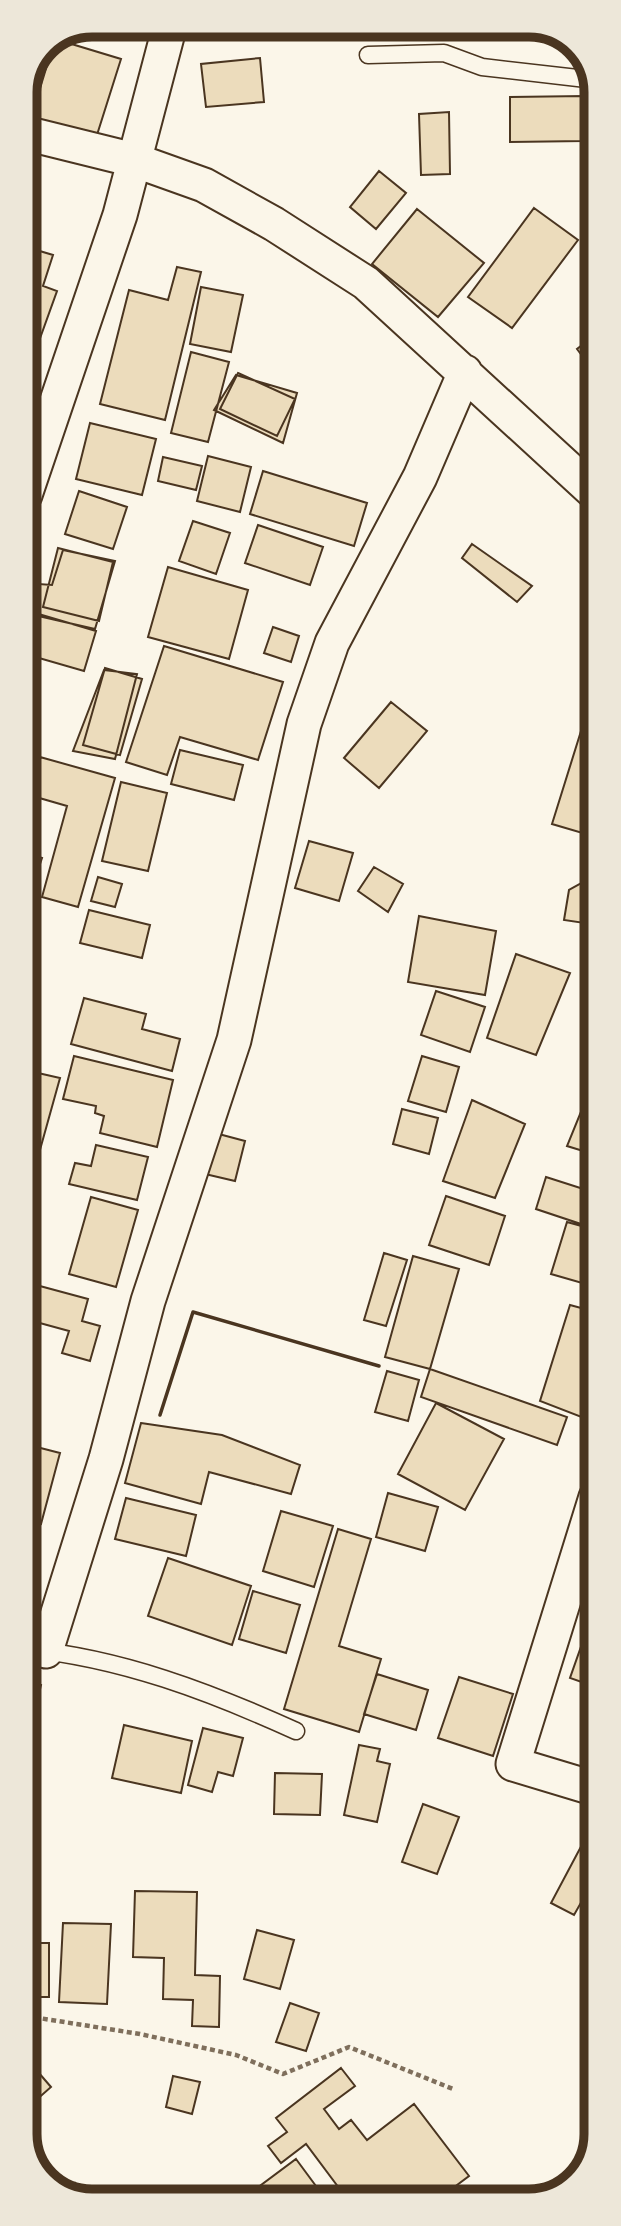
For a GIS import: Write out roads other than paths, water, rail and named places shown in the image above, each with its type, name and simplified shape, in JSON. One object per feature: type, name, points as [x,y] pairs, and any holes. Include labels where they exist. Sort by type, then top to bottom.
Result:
[{"type":"street","points":[[37,460],[120,215],[167,37]]},
{"type":"street","points":[[37,136],[134,160],[204,185],[366,283],[584,483]]},
{"type":"street","points":[[37,1647],[106,1459],[148,1301],[234,1040],[304,724],[332,643],[420,477],[465,372]]},
{"type":"street","points":[[584,1536],[513,1764],[584,1785]]},
{"type":"lane","points":[[368,55],[444,52],[482,67],[582,79]]},
{"type":"lane","points":[[37,1650],[152,1673],[236,1704],[296,1731]]}]
